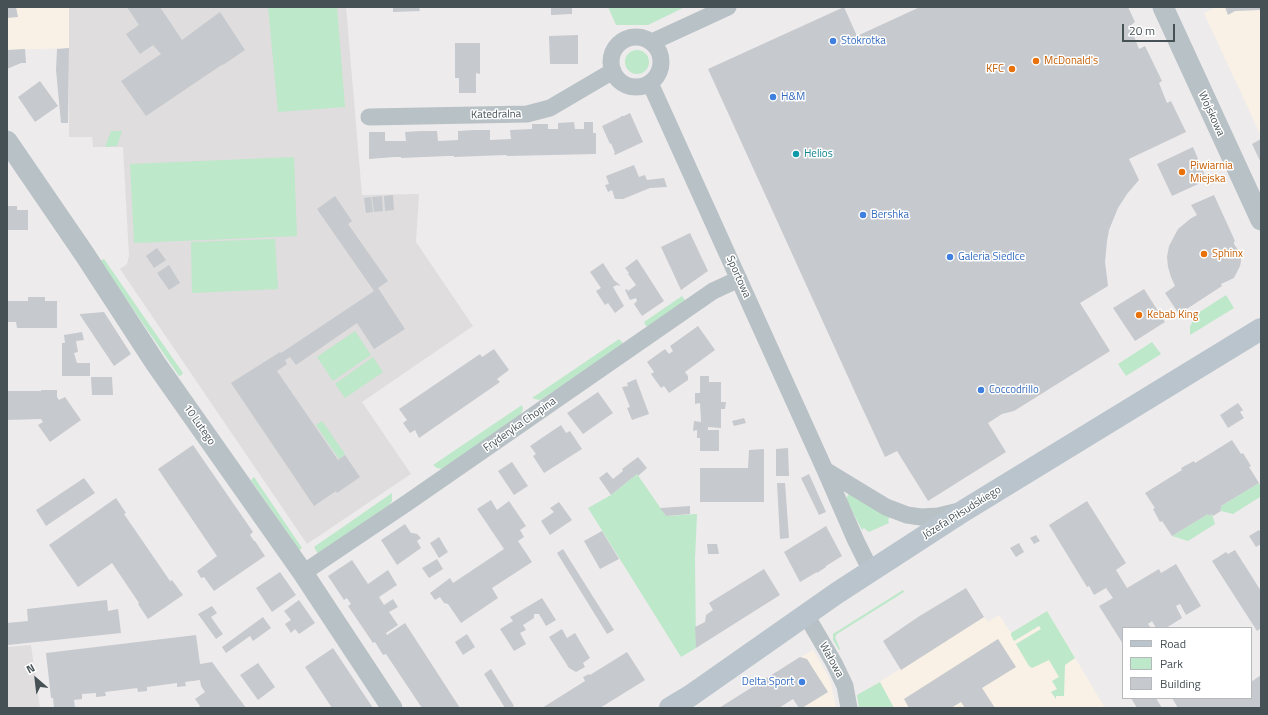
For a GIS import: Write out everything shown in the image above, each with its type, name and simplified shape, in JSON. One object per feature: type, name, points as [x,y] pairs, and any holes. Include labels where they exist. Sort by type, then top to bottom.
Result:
[{"type":"main road","name":"Józefa Piłsudskiego","points":[[670,708],[690,696],[837,592],[965,510],[1261,329]]},
{"type":"street","points":[[652,42],[728,7]]},
{"type":"street","name":"Wojskowa","points":[[1163,7],[1261,220]]},
{"type":"street","points":[[633,37],[640,37],[652,42],[661,55],[662,63],[656,78],[643,86],[629,86],[622,83],[617,78],[611,64],[615,49],[621,41],[633,37]]},
{"type":"street","name":"Katedralna","points":[[369,117],[526,114],[550,108],[613,71]]},
{"type":"street","name":"Sportowa","points":[[650,83],[856,541],[871,571]]},
{"type":"street","name":"10 Lutego","points":[[7,142],[85,255],[156,364],[303,573],[392,708]]},
{"type":"street","name":"Fryderyka Chopina","points":[[303,573],[394,512],[713,291],[739,279]]},
{"type":"street","points":[[825,470],[886,507],[907,516],[938,516],[965,510]]},
{"type":"street","name":"Wałowa","points":[[806,615],[834,663],[845,686],[849,708]]},
{"type":"shaded area","points":[[7,7],[69,7],[69,48],[7,50]]},
{"type":"shaded area","points":[[69,7],[346,7],[362,195],[419,194],[416,242],[473,326],[362,402],[411,474],[307,544],[120,269],[127,264],[129,256],[123,147],[93,147],[92,137],[69,137]]},
{"type":"shaded area","points":[[1217,7],[1261,7],[1261,136],[1204,13]]},
{"type":"shaded area","points":[[1047,611],[1105,708],[864,708],[863,692],[984,617],[988,622],[999,615],[1011,633]]},
{"type":"shaded area","points":[[31,645],[40,708],[7,708],[7,647]]},
{"type":"shaded area","name":"Delta Sport","points":[[813,650],[831,683],[836,708],[799,708],[776,672]]},
{"type":"green space","points":[[268,7],[337,7],[345,107],[278,112]]},
{"type":"green space","points":[[608,7],[685,7],[648,25],[616,25]]},
{"type":"green space","points":[[637,50],[642,51],[648,57],[648,67],[642,73],[637,74],[632,73],[626,67],[625,62],[626,57],[632,51]]},
{"type":"green space","points":[[111,131],[122,131],[117,146],[105,147]]},
{"type":"green space","points":[[294,157],[297,236],[134,243],[130,164]]},
{"type":"green space","points":[[275,239],[278,289],[192,293],[191,242]]},
{"type":"green space","points":[[104,259],[183,373],[182,375],[179,376],[100,261]]},
{"type":"green space","points":[[1226,295],[1234,308],[1190,335],[1190,327],[1195,315]]},
{"type":"green space","points":[[682,296],[686,302],[649,327],[646,326],[644,322]]},
{"type":"green space","points":[[355,331],[371,355],[333,381],[317,357]]},
{"type":"green space","points":[[619,339],[623,343],[622,345],[542,399],[539,400],[532,398]]},
{"type":"green space","points":[[1152,342],[1161,354],[1126,376],[1118,364]]},
{"type":"green space","points":[[373,357],[383,372],[345,398],[335,384]]},
{"type":"green space","points":[[522,405],[523,409],[520,415],[442,469],[433,465]]},
{"type":"green space","points":[[322,421],[345,454],[339,459],[316,425]]},
{"type":"green space","points":[[637,474],[666,516],[697,514],[695,559],[696,648],[681,657],[588,508],[611,495]]},
{"type":"green space","points":[[254,477],[302,548],[299,550],[251,480]]},
{"type":"green space","points":[[1259,483],[1261,487],[1260,497],[1233,514],[1221,511],[1221,506]]},
{"type":"green space","points":[[392,493],[392,501],[389,505],[318,554],[314,547]]},
{"type":"green space","points":[[849,494],[890,517],[888,520],[889,523],[869,532],[864,528],[862,530],[846,499]]},
{"type":"green space","points":[[1208,514],[1209,516],[1212,514],[1215,524],[1188,541],[1172,536]]},
{"type":"green space","points":[[903,590],[904,592],[837,634],[835,637],[840,649],[839,650],[833,640],[833,634]]},
{"type":"green space","points":[[1047,611],[1075,658],[1065,665],[1064,696],[1056,696],[1056,699],[1051,692],[1057,689],[1052,681],[1059,677],[1049,660],[1032,668],[1029,666],[1016,644],[1041,629],[1039,626],[1014,641],[1011,635],[1011,633]]},
{"type":"green space","points":[[880,682],[894,708],[859,708],[857,695]]},
{"type":"building","points":[[7,7],[16,7],[18,17],[7,18]]},
{"type":"building","points":[[127,7],[160,7],[182,40],[220,12],[245,50],[146,116],[121,81],[161,54],[153,45],[140,54],[126,34],[139,25]]},
{"type":"building","points":[[393,7],[419,7],[420,11],[393,12]]},
{"type":"building","points":[[551,7],[572,7],[572,14],[551,15]]},
{"type":"building","name":"Galeria Siedlce","points":[[844,7],[857,36],[920,7],[1128,7],[1135,22],[1130,26],[1139,49],[1145,46],[1162,81],[1159,83],[1167,103],[1171,101],[1186,132],[1129,159],[1139,180],[1118,208],[1109,230],[1105,262],[1108,286],[1080,303],[1110,351],[1014,411],[1002,414],[988,423],[1006,452],[928,501],[897,451],[885,457],[708,69]]},
{"type":"building","points":[[1225,7],[1261,7],[1261,10],[1235,11],[1228,15]]},
{"type":"building","points":[[578,35],[578,64],[550,64],[549,36]]},
{"type":"building","points":[[455,43],[480,43],[480,74],[476,73],[476,93],[459,93],[459,78],[455,78]]},
{"type":"building","points":[[69,48],[68,123],[61,123],[56,70],[57,49]]},
{"type":"building","points":[[25,49],[26,63],[21,63],[7,69],[7,50]]},
{"type":"building","points":[[40,81],[58,106],[35,122],[18,97]]},
{"type":"building","points":[[630,113],[643,142],[615,155],[611,143],[610,144],[602,126]]},
{"type":"building","points":[[574,122],[575,129],[584,129],[584,122],[593,122],[593,133],[596,133],[596,154],[395,157],[369,159],[369,132],[385,132],[385,141],[406,141],[405,132],[421,131],[437,131],[438,141],[458,140],[458,131],[474,130],[490,130],[490,140],[511,139],[510,130],[532,129],[532,124],[548,124],[548,129],[558,129],[558,123]]},
{"type":"building","points":[[1261,139],[1261,163],[1252,144]]},
{"type":"building","name":"Piwiarnia Miejska","points":[[1193,147],[1207,180],[1172,196],[1157,164]]},
{"type":"building","points":[[634,165],[639,177],[645,175],[647,180],[664,178],[667,187],[650,188],[623,199],[615,199],[612,190],[608,192],[605,185],[609,184],[606,176]]},
{"type":"building","points":[[393,195],[394,210],[385,211],[384,196]]},
{"type":"building","name":"Sphinx","points":[[1214,195],[1235,241],[1234,244],[1240,253],[1240,266],[1234,278],[1221,284],[1222,286],[1179,314],[1165,293],[1175,286],[1168,267],[1167,257],[1169,246],[1178,229],[1197,215],[1191,205]]},
{"type":"building","points":[[335,196],[352,221],[348,224],[388,281],[378,288],[405,329],[374,349],[357,323],[296,365],[290,357],[285,360],[287,364],[277,371],[338,460],[345,455],[360,477],[337,493],[336,491],[314,506],[231,383],[280,352],[281,353],[374,291],[317,209]]},
{"type":"building","points":[[382,196],[383,211],[374,212],[372,197]]},
{"type":"building","points":[[371,197],[373,212],[366,213],[364,198]]},
{"type":"building","points":[[7,206],[17,206],[17,210],[28,210],[28,230],[7,230]]},
{"type":"building","points":[[690,233],[708,271],[681,290],[661,247]]},
{"type":"building","points":[[157,248],[166,260],[154,268],[146,256]]},
{"type":"building","points":[[637,259],[664,301],[642,316],[634,304],[637,301],[636,298],[630,300],[625,290],[627,289],[628,291],[636,285],[625,268]]},
{"type":"building","points":[[603,263],[614,280],[621,286],[617,285],[613,287],[624,306],[615,313],[608,303],[605,305],[596,291],[601,288],[590,272]]},
{"type":"building","points":[[169,265],[180,283],[169,290],[157,273]]},
{"type":"building","name":"Kebab King","points":[[1144,289],[1165,322],[1135,341],[1113,308]]},
{"type":"building","points":[[28,297],[45,297],[45,301],[57,301],[57,328],[17,328],[16,322],[7,322],[7,301],[28,301]]},
{"type":"building","points":[[104,312],[131,354],[114,366],[80,315]]},
{"type":"building","points":[[698,326],[715,350],[685,372],[688,376],[688,380],[669,393],[664,386],[661,388],[651,374],[654,372],[647,362],[665,349],[669,354],[673,351],[670,346]]},
{"type":"building","points":[[82,332],[84,340],[76,341],[78,352],[74,353],[77,363],[90,363],[90,376],[62,376],[62,343],[65,343],[64,335]]},
{"type":"building","points":[[494,349],[509,370],[497,379],[500,382],[419,438],[415,430],[410,433],[403,423],[407,420],[399,409],[480,354],[482,357]]},
{"type":"building","points":[[700,376],[709,376],[709,382],[721,382],[721,402],[726,402],[725,409],[721,409],[721,428],[708,427],[708,430],[719,430],[719,451],[700,451],[700,438],[697,438],[697,430],[693,431],[694,421],[701,422],[700,403],[695,404],[695,393],[700,393]]},
{"type":"building","points":[[91,377],[112,377],[113,395],[92,395]]},
{"type":"building","points":[[636,379],[649,414],[632,420],[627,408],[630,407],[622,387],[628,386],[627,383]]},
{"type":"building","points":[[57,390],[57,397],[59,400],[65,397],[81,420],[50,442],[38,425],[43,422],[41,419],[7,420],[7,391]]},
{"type":"building","points":[[598,392],[613,413],[583,434],[567,413]]},
{"type":"building","points":[[1238,403],[1243,410],[1240,412],[1244,418],[1228,428],[1220,415]]},
{"type":"building","points":[[744,418],[746,423],[734,426],[732,421]]},
{"type":"building","points":[[561,425],[566,433],[570,431],[582,449],[544,473],[533,456],[536,454],[530,446]]},
{"type":"building","points":[[1232,440],[1241,454],[1243,453],[1251,466],[1249,467],[1259,483],[1221,506],[1221,511],[1213,516],[1212,514],[1209,516],[1208,514],[1172,536],[1162,521],[1160,522],[1153,509],[1155,508],[1145,493],[1182,470],[1181,468],[1194,461],[1195,463]]},
{"type":"building","points":[[193,445],[253,532],[250,535],[265,556],[214,591],[204,577],[201,578],[197,571],[217,556],[158,469]]},
{"type":"building","points":[[788,448],[789,476],[776,476],[776,449]]},
{"type":"building","points":[[764,449],[764,502],[700,502],[700,468],[748,468],[749,450]]},
{"type":"building","points":[[638,457],[647,468],[638,476],[637,474],[611,495],[599,478],[607,472],[613,479],[623,471],[622,469]]},
{"type":"building","points":[[512,462],[528,486],[514,495],[498,471]]},
{"type":"building","points":[[809,474],[826,512],[819,515],[801,478]]},
{"type":"building","points":[[84,478],[95,493],[46,526],[36,510]]},
{"type":"building","points":[[777,483],[785,483],[789,538],[780,539]]},
{"type":"building","points":[[116,498],[126,513],[124,514],[170,581],[172,580],[183,595],[148,619],[112,563],[78,587],[49,545]]},
{"type":"building","points":[[491,500],[497,510],[509,501],[526,526],[520,530],[524,537],[518,541],[532,562],[492,588],[498,598],[461,623],[448,604],[444,603],[440,597],[435,600],[430,593],[450,578],[453,583],[504,549],[477,509]]},
{"type":"building","points":[[1087,501],[1126,563],[1116,570],[1127,588],[1159,569],[1161,573],[1176,564],[1201,606],[1186,615],[1180,604],[1176,606],[1182,618],[1168,627],[1155,627],[1152,621],[1148,624],[1150,627],[1122,627],[1122,642],[1099,606],[1113,598],[1106,588],[1094,595],[1089,586],[1087,587],[1049,525]]},
{"type":"building","points":[[559,502],[572,520],[550,535],[541,521],[554,512],[550,508]]},
{"type":"building","points":[[690,506],[690,514],[666,516],[660,508]]},
{"type":"building","points":[[405,524],[411,533],[417,534],[421,538],[417,541],[421,548],[397,565],[381,540]]},
{"type":"building","points":[[826,526],[842,556],[817,573],[800,582],[784,552]]},
{"type":"building","points":[[1259,530],[1261,533],[1261,544],[1256,547],[1249,536]]},
{"type":"building","points":[[602,531],[619,559],[600,569],[584,541]]},
{"type":"building","points":[[1036,535],[1040,541],[1034,544],[1030,538]]},
{"type":"building","points":[[439,537],[448,552],[439,558],[430,543]]},
{"type":"building","points":[[1019,543],[1024,552],[1016,557],[1010,548]]},
{"type":"building","points":[[707,544],[717,544],[719,554],[708,554]]},
{"type":"building","points":[[563,549],[614,630],[607,634],[557,553]]},
{"type":"building","points":[[1235,550],[1261,591],[1261,628],[1257,631],[1212,561],[1226,552],[1228,554]]},
{"type":"building","points":[[437,559],[443,569],[429,578],[422,568]]},
{"type":"building","points":[[352,560],[368,584],[388,570],[397,585],[379,597],[384,605],[393,599],[398,607],[389,612],[398,625],[386,633],[387,635],[405,623],[460,708],[422,708],[386,654],[383,655],[375,642],[373,643],[348,606],[351,604],[347,598],[344,600],[328,576]]},
{"type":"building","points":[[764,569],[780,595],[696,648],[695,627],[705,622],[706,615],[713,610],[709,603]]},
{"type":"building","points":[[280,572],[296,595],[272,612],[256,588]]},
{"type":"building","points":[[966,588],[984,617],[901,670],[883,641],[918,617]]},
{"type":"building","points":[[542,598],[556,620],[546,626],[539,614],[534,614],[534,618],[523,625],[526,630],[520,633],[526,644],[514,651],[500,629],[513,621],[510,617]]},
{"type":"building","points":[[107,600],[108,611],[118,609],[121,633],[8,645],[7,623],[28,621],[27,609]]},
{"type":"building","points":[[299,600],[315,623],[299,634],[295,629],[291,633],[285,624],[291,620],[284,611]]},
{"type":"building","points":[[212,606],[217,613],[211,617],[223,634],[216,639],[198,614]]},
{"type":"building","points":[[263,617],[271,628],[253,641],[250,636],[226,653],[222,647]]},
{"type":"building","points":[[562,629],[567,638],[575,633],[590,658],[583,663],[585,667],[576,672],[569,668],[549,637]]},
{"type":"building","points":[[467,634],[475,647],[463,655],[455,642]]},
{"type":"building","points":[[196,635],[200,664],[212,662],[246,708],[200,708],[195,699],[205,692],[201,686],[200,680],[185,682],[186,686],[177,687],[177,683],[147,687],[147,691],[138,692],[137,688],[105,692],[106,696],[96,697],[96,693],[82,694],[82,699],[74,700],[75,708],[54,708],[53,698],[51,698],[46,653]]},
{"type":"building","points":[[998,639],[1016,667],[982,688],[995,708],[965,708],[961,702],[951,708],[909,708],[904,699]]},
{"type":"building","points":[[333,648],[373,708],[332,708],[305,667]]},
{"type":"building","points":[[627,652],[645,680],[600,708],[542,708],[585,681],[583,677],[589,674],[590,675]]},
{"type":"building","points":[[800,657],[807,659],[828,692],[802,708],[799,708],[793,699],[779,708],[719,708]]},
{"type":"building","points":[[258,663],[275,687],[258,700],[240,675]]},
{"type":"building","points":[[491,669],[514,706],[511,708],[505,708],[484,674]]},
{"type":"building","points":[[1261,675],[1261,708],[1178,708],[1173,699],[1252,699],[1252,681]]},
{"type":"building","points":[[1132,699],[1157,699],[1162,708],[1137,708]]},
{"type":"place","name":"Stokrotka","points":[[833,41]]},
{"type":"place","name":"McDonald's","points":[[1036,61]]},
{"type":"place","name":"KFC","points":[[1012,69]]},
{"type":"place","name":"H&M","points":[[773,97]]},
{"type":"place","name":"Helios","points":[[796,154]]},
{"type":"place","name":"Piwiarnia Miejska","points":[[1182,172]]},
{"type":"place","name":"Bershka","points":[[863,215]]},
{"type":"place","name":"Sphinx","points":[[1204,254]]},
{"type":"place","name":"Galeria Siedlce","points":[[950,257]]},
{"type":"place","name":"Kebab King","points":[[1139,315]]},
{"type":"place","name":"Coccodrillo","points":[[981,390]]},
{"type":"place","name":"Delta Sport","points":[[802,682]]}]
